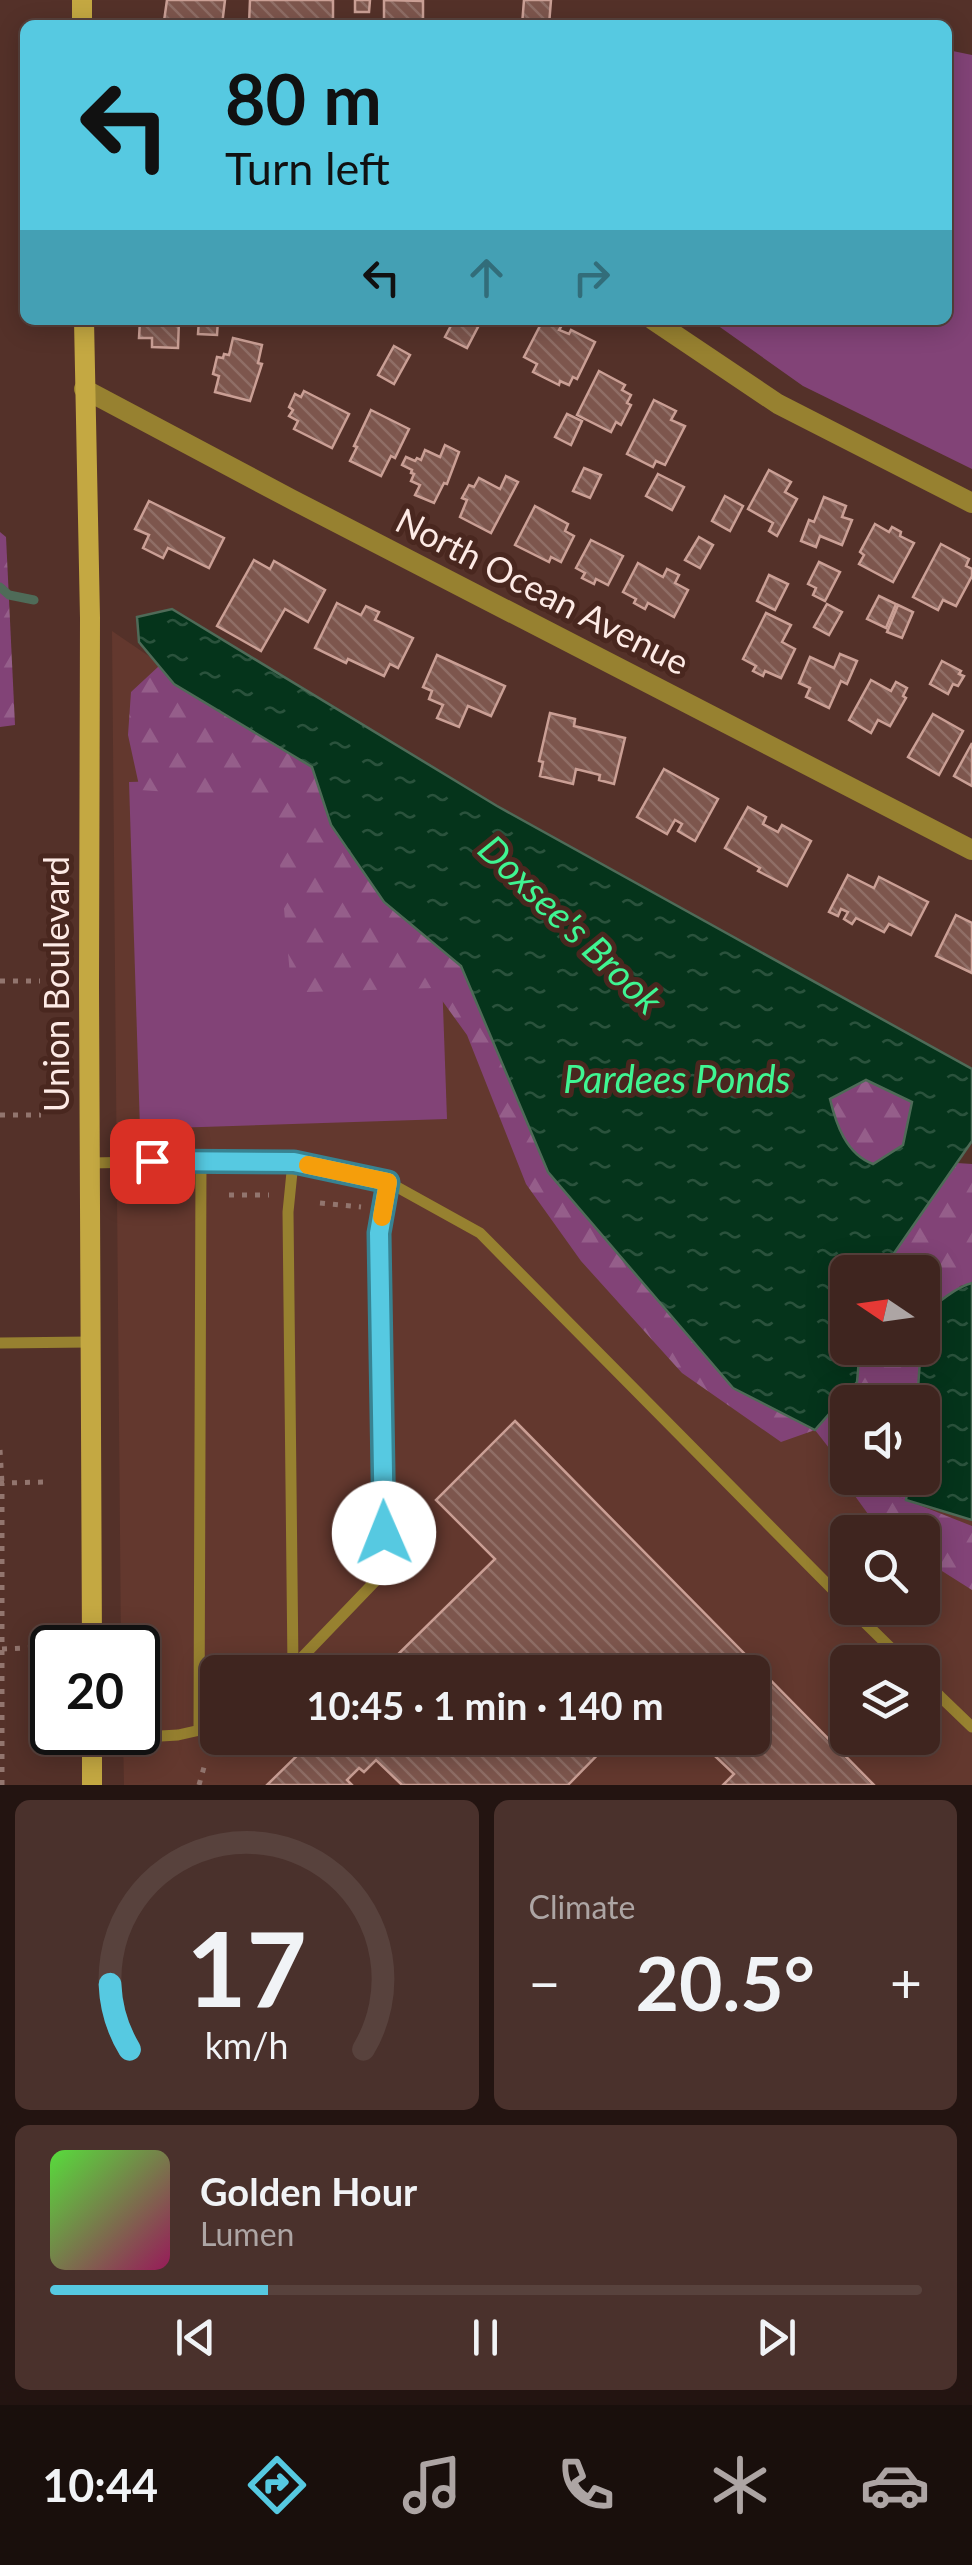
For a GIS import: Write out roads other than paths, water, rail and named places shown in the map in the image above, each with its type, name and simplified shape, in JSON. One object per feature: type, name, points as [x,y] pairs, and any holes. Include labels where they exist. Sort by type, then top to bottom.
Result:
[{"type":"main road","name":"Union Boulevard","points":[[84,325],[90,618],[92,1625]]},
{"type":"main road","points":[[92,1755],[92,1785]]},
{"type":"street","points":[[660,325],[778,404],[972,502]]},
{"type":"street","name":"North Ocean Avenue","points":[[84,389],[291,500],[972,850]]},
{"type":"lane","points":[[160,1735],[199,1730],[201,1160]]},
{"type":"lane","points":[[90,1163],[294,1162],[388,1182],[480,1233],[830,1587]]},
{"type":"lane","points":[[291,1655],[288,1212],[294,1162]]},
{"type":"lane","points":[[305,1655],[385,1571],[379,1233],[388,1182]]},
{"type":"lane","points":[[0,1344],[90,1342]]},
{"type":"lane","points":[[868,1625],[888,1645]]},
{"type":"lane","points":[[940,1696],[972,1727]]},
{"type":"water","name":"Pardees Ponds","points":[[172,609],[497,806],[972,1069],[972,1141],[893,1255],[830,1255],[830,1365],[858,1365],[854,1385],[830,1385],[830,1413],[815,1430],[733,1388],[548,1172],[461,966],[384,902],[331,825],[312,767],[174,684],[139,642],[137,617]],"holes":[[[866,1080],[912,1102],[903,1145],[873,1164],[864,1159],[849,1146],[830,1099]]]},
{"type":"water","points":[[972,1283],[972,1520],[906,1500],[907,1495],[940,1495],[940,1385],[918,1385],[920,1365],[940,1365],[940,1301]]},
{"type":"waterway","name":"Doxsee's Brook","points":[[0,587],[9,595],[34,600]]}]
